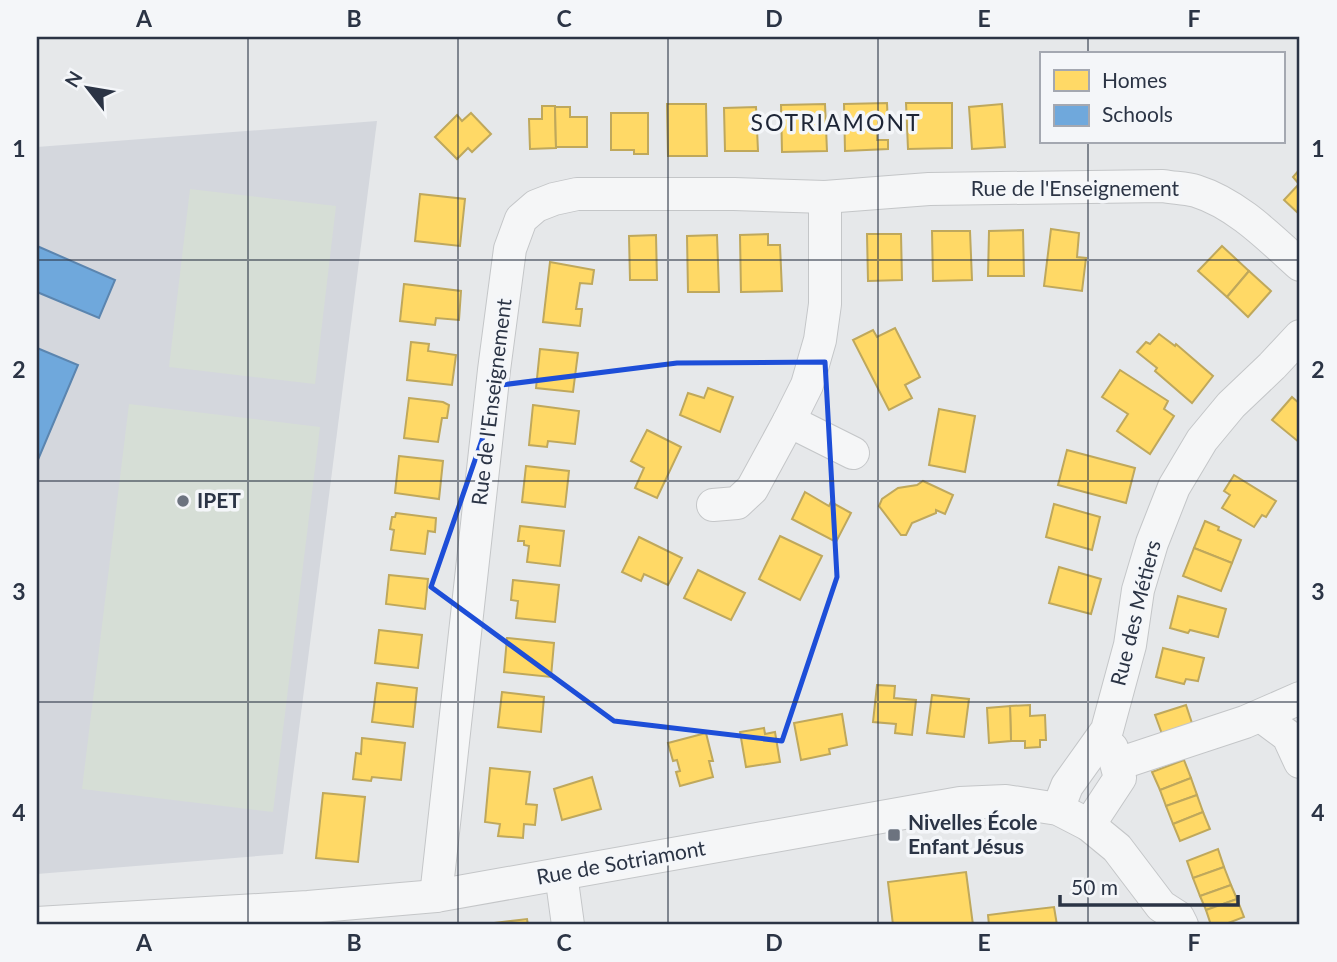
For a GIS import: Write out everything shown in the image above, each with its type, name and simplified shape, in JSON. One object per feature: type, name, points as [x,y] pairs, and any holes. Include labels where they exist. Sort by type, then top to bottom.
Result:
[{"type":"street","name":"Rue de l'Enseignement","points":[[436,896],[494,370],[510,249],[521,219],[536,206],[577,194],[825,197],[929,189],[1163,186],[1194,190],[1217,199],[1243,215],[1300,265]]},
{"type":"street","points":[[713,505],[737,503],[752,489],[807,385],[820,341],[825,304],[825,197]]},
{"type":"street","name":"Rue des Métiers","points":[[1107,730],[1130,645],[1138,590],[1152,543],[1174,486],[1202,440],[1231,405],[1300,336]]},
{"type":"street","points":[[789,421],[853,453]]},
{"type":"street","points":[[1118,764],[1261,716],[1300,698]]},
{"type":"street","points":[[1261,716],[1288,736],[1300,762]]},
{"type":"street","points":[[1089,825],[1120,778],[1107,730]]},
{"type":"street","points":[[1058,809],[1067,786],[1107,730]]},
{"type":"street","name":"Rue de Sotriamont","points":[[37,923],[308,908],[436,896],[960,803],[1006,801],[1058,809],[1089,825],[1117,848],[1168,919]]},
{"type":"street","points":[[561,874],[568,925]]},
{"type":"highlighted area","points":[[825,362],[837,577],[782,741],[614,721],[431,587],[501,385],[677,363]]},
{"type":"shaded area","name":"IPET","points":[[377,121],[283,854],[37,874],[37,147]]},
{"type":"shaded area","points":[[190,189],[336,206],[315,384],[169,367]]},
{"type":"shaded area","points":[[129,404],[320,427],[273,812],[82,789]]},
{"type":"building: Homes","points":[[887,103],[888,126],[877,128],[877,140],[888,140],[888,149],[845,151],[844,104]]},
{"type":"building: Homes","points":[[906,103],[952,103],[952,148],[908,149]]},
{"type":"building: Homes","points":[[667,104],[706,104],[707,156],[668,156]]},
{"type":"building: Homes","points":[[825,104],[827,151],[782,152],[781,105]]},
{"type":"building: Homes","points":[[1002,104],[1005,147],[972,149],[969,107]]},
{"type":"building: Homes","points":[[542,106],[555,106],[556,148],[530,149],[529,119],[542,119]]},
{"type":"building: Homes","points":[[555,107],[570,107],[570,117],[587,117],[587,147],[556,147]]},
{"type":"building: Homes","points":[[756,107],[758,151],[725,151],[724,108]]},
{"type":"building: Homes","points":[[471,113],[491,134],[472,152],[468,148],[457,159],[435,137],[457,115],[462,121]]},
{"type":"building: Homes","points":[[611,113],[648,113],[648,154],[634,154],[634,150],[611,150]]},
{"type":"building: Homes","points":[[1300,169],[1300,215],[1284,200],[1299,184],[1293,177]]},
{"type":"building: Homes","points":[[420,194],[465,199],[460,246],[415,241]]},
{"type":"building: Homes","points":[[1051,229],[1079,233],[1077,257],[1086,258],[1082,291],[1044,286]]},
{"type":"building: Homes","points":[[1023,230],[1024,276],[988,276],[989,231]]},
{"type":"building: Homes","points":[[932,231],[970,231],[972,280],[933,281]]},
{"type":"building: Homes","points":[[768,234],[768,245],[780,245],[782,291],[741,292],[740,235]]},
{"type":"building: Homes","points":[[867,234],[901,234],[902,280],[868,281]]},
{"type":"building: Homes","points":[[656,235],[657,280],[630,280],[629,236]]},
{"type":"building: Homes","points":[[717,235],[719,292],[688,292],[687,236]]},
{"type":"building: Homes","points":[[1222,246],[1249,271],[1227,297],[1198,271]]},
{"type":"building: Homes","points":[[550,262],[594,270],[592,284],[580,283],[576,309],[582,309],[580,326],[543,322]]},
{"type":"building: Homes","points":[[1249,271],[1271,291],[1248,317],[1227,297]]},
{"type":"building: Homes","points":[[404,284],[461,291],[459,320],[436,318],[435,325],[400,321]]},
{"type":"building: Homes","points":[[895,328],[920,377],[905,385],[912,398],[889,410],[853,340],[873,330],[877,337]]},
{"type":"building: Homes","points":[[1159,334],[1175,346],[1176,344],[1213,376],[1192,403],[1137,352]]},
{"type":"building: Homes","points":[[411,342],[429,344],[428,351],[456,355],[452,385],[407,380]]},
{"type":"building: Homes","points":[[540,349],[578,353],[573,392],[536,388]]},
{"type":"building: Homes","points":[[1120,370],[1168,401],[1164,409],[1174,416],[1150,454],[1117,431],[1128,414],[1102,397]]},
{"type":"building: Homes","points":[[708,388],[733,397],[720,432],[680,415],[688,393],[704,398]]},
{"type":"building: Homes","points":[[1292,397],[1300,404],[1300,443],[1272,420]]},
{"type":"building: Homes","points":[[409,398],[449,405],[447,418],[442,418],[438,442],[404,438]]},
{"type":"building: Homes","points":[[533,405],[579,411],[575,444],[548,441],[547,447],[529,445]]},
{"type":"building: Homes","points":[[939,409],[975,416],[965,472],[929,465]]},
{"type":"building: Homes","points":[[647,430],[681,447],[657,498],[635,488],[644,468],[631,461]]},
{"type":"building: Homes","points":[[1067,450],[1135,468],[1126,503],[1058,485]]},
{"type":"building: Homes","points":[[399,456],[443,461],[439,499],[395,493]]},
{"type":"building: Homes","points":[[526,466],[569,471],[565,507],[522,502]]},
{"type":"building: Homes","points":[[1234,475],[1276,501],[1266,517],[1262,515],[1254,527],[1222,508],[1230,495],[1224,491]]},
{"type":"building: Homes","points":[[923,481],[953,495],[945,514],[936,510],[936,513],[912,523],[906,535],[901,535],[879,506],[882,499],[898,488],[917,485]]},
{"type":"building: Homes","points":[[805,492],[829,506],[831,502],[851,513],[836,542],[792,519]]},
{"type":"building: Homes","points":[[1054,504],[1100,517],[1092,550],[1046,537]]},
{"type":"building: Homes","points":[[396,513],[436,518],[435,532],[428,531],[425,554],[391,550],[394,530],[390,529],[392,517],[395,517]]},
{"type":"building: Homes","points":[[1205,521],[1241,540],[1232,563],[1194,548]]},
{"type":"building: Homes","points":[[520,526],[564,531],[560,566],[527,562],[529,546],[524,545],[524,541],[518,541]]},
{"type":"building: Homes","points":[[780,536],[822,556],[800,600],[759,579]]},
{"type":"building: Homes","points":[[639,537],[682,558],[668,585],[644,574],[641,581],[622,572]]},
{"type":"building: Homes","points":[[1194,548],[1232,563],[1221,591],[1183,576]]},
{"type":"building: Homes","points":[[1059,567],[1101,579],[1091,614],[1049,603]]},
{"type":"building: Homes","points":[[698,570],[745,593],[731,620],[684,598]]},
{"type":"building: Homes","points":[[389,575],[428,579],[425,609],[386,604]]},
{"type":"building: Homes","points":[[513,580],[559,585],[555,622],[516,618],[518,601],[511,600]]},
{"type":"building: Homes","points":[[1178,596],[1226,609],[1218,637],[1170,628]]},
{"type":"building: Homes","points":[[379,630],[422,635],[418,668],[375,663]]},
{"type":"building: Homes","points":[[507,638],[554,643],[551,677],[504,672]]},
{"type":"building: Homes","points":[[1163,648],[1204,658],[1198,681],[1186,679],[1184,684],[1156,677]]},
{"type":"building: Homes","points":[[377,683],[417,688],[413,727],[372,722]]},
{"type":"building: Homes","points":[[877,685],[895,686],[894,698],[916,700],[912,735],[895,733],[896,724],[873,722]]},
{"type":"building: Homes","points":[[502,692],[544,697],[541,732],[498,727]]},
{"type":"building: Homes","points":[[932,695],[969,699],[964,737],[927,733]]},
{"type":"building: Homes","points":[[1030,705],[1030,716],[1045,715],[1046,740],[1040,740],[1040,747],[1025,748],[1025,741],[1011,741],[1010,706]]},
{"type":"building: Homes","points":[[1186,705],[1195,732],[1165,742],[1155,715]]},
{"type":"building: Homes","points":[[1010,706],[1011,741],[989,743],[987,708]]},
{"type":"building: Homes","points":[[842,714],[847,745],[829,749],[830,754],[801,760],[794,723]]},
{"type":"building: Homes","points":[[764,728],[765,734],[775,732],[780,762],[746,767],[740,732]]},
{"type":"building: Homes","points":[[706,733],[713,761],[709,761],[713,777],[680,786],[676,772],[680,771],[677,760],[673,761],[668,743]]},
{"type":"building: Homes","points":[[362,738],[405,743],[401,780],[372,777],[371,781],[353,779],[356,753],[361,754]]},
{"type":"building: Homes","points":[[1184,760],[1191,778],[1160,790],[1152,772]]},
{"type":"building: Homes","points":[[490,768],[530,772],[526,804],[537,805],[535,825],[524,824],[523,838],[498,836],[500,824],[485,822]]},
{"type":"building: Homes","points":[[592,777],[601,809],[562,820],[554,789]]},
{"type":"building: Homes","points":[[1191,778],[1197,795],[1166,806],[1160,790]]},
{"type":"building: Homes","points":[[323,793],[365,797],[358,862],[316,858]]},
{"type":"building: Homes","points":[[1197,795],[1203,812],[1173,824],[1166,806]]},
{"type":"building: Homes","points":[[1203,812],[1210,829],[1180,841],[1173,824]]},
{"type":"building: Homes","points":[[1218,849],[1224,867],[1193,878],[1187,861]]},
{"type":"building: Homes","points":[[1224,867],[1231,885],[1200,896],[1193,878]]},
{"type":"building: Homes","points":[[966,872],[973,925],[893,925],[888,882]]},
{"type":"building: Homes","points":[[1231,885],[1237,899],[1206,910],[1200,896]]},
{"type":"building: Homes","points":[[1237,899],[1244,917],[1223,925],[1211,925],[1206,910]]},
{"type":"building: Homes","points":[[1054,907],[1057,925],[989,925],[988,915]]},
{"type":"building: Homes","points":[[527,919],[528,925],[487,925],[487,924]]},
{"type":"building: Schools","points":[[37,246],[115,280],[99,318],[37,292]]},
{"type":"building: Schools","points":[[37,348],[78,365],[37,462]]},
{"type":"place","name":"IPET","points":[[183,501]]},
{"type":"place","name":"Nivelles École Enfant Jésus","points":[[894,835]]},
{"type":"district","name":"SOTRIAMONT","points":[[836,123]]}]
